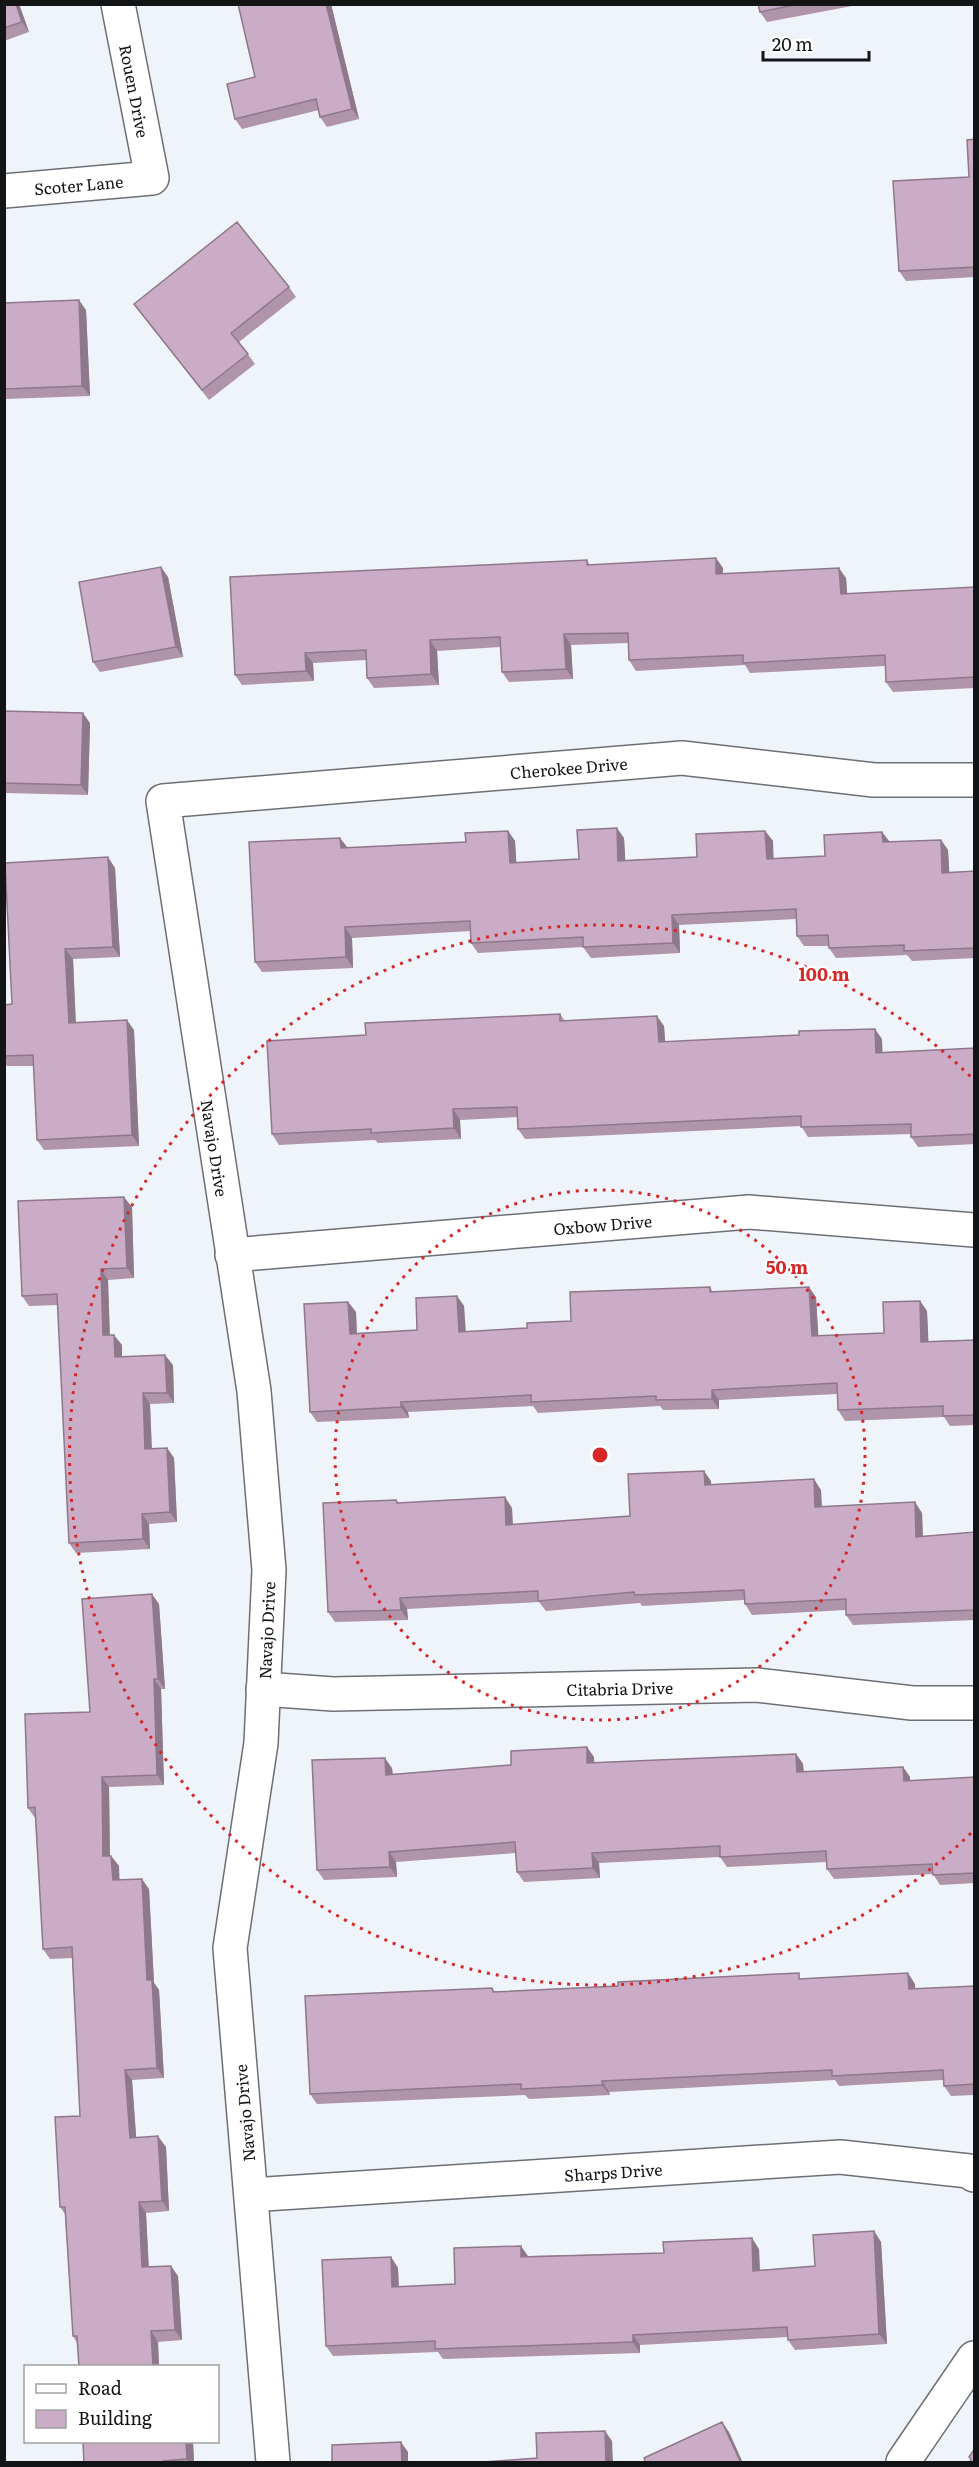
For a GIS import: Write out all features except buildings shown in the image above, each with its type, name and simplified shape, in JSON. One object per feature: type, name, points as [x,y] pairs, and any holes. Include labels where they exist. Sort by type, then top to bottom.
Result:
[{"type":"street","name":"Rouen Drive","points":[[118,4],[152,178]]},
{"type":"street","name":"Scoter Lane","points":[[4,191],[152,178]]},
{"type":"street","name":"Cherokee Drive","points":[[163,801],[682,758],[874,780],[975,780]]},
{"type":"street","name":"Navajo Drive","points":[[163,801],[254,1391],[268,1570],[261,1743],[230,1948],[273,2463]]},
{"type":"street","name":"Oxbow Drive","points":[[232,1255],[749,1212],[975,1230]]},
{"type":"street","name":"Citabria Drive","points":[[263,1689],[333,1694],[757,1685],[912,1703],[975,1702]]},
{"type":"street","name":"Sharps Drive","points":[[251,2195],[840,2157],[969,2171],[975,2175]]},
{"type":"street","points":[[903,2463],[975,2358]]}]
